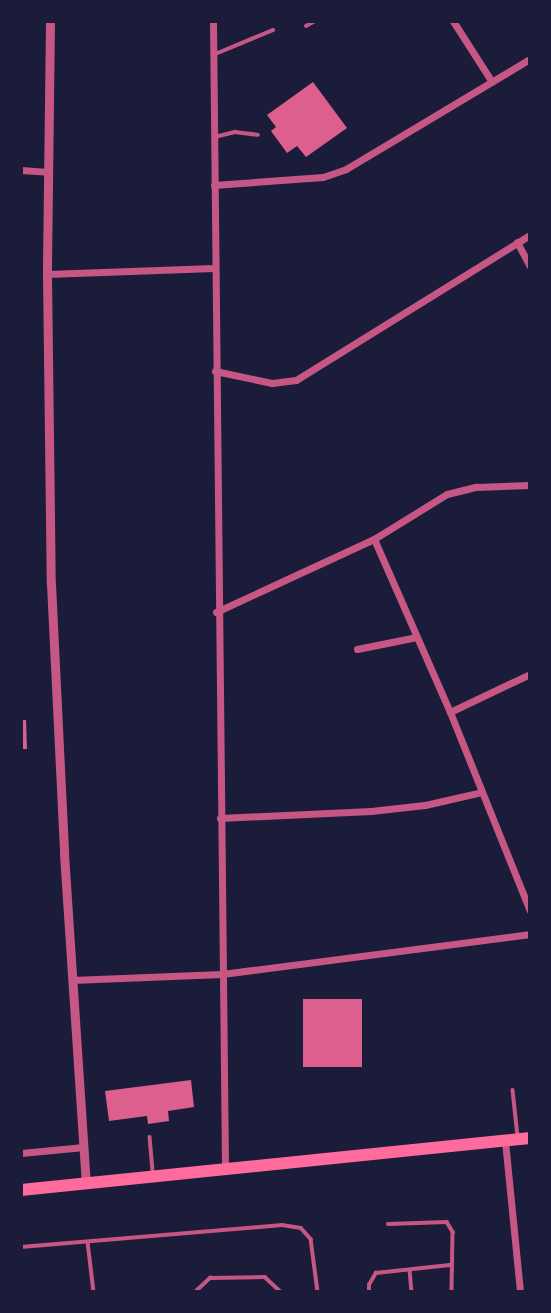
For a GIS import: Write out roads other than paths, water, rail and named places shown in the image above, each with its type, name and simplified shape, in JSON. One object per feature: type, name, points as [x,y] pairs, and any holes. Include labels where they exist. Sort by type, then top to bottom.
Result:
[{"type":"main road","points":[[21,1189],[518,1139]]},
{"type":"street","points":[[50,21],[47,274],[51,584],[72,980],[86,1182]]},
{"type":"street","points":[[212,21],[216,612],[225,1170]]},
{"type":"street","points":[[453,21],[492,82]]},
{"type":"street","points":[[214,185],[335,174],[530,59]]},
{"type":"street","points":[[21,170],[48,172]]},
{"type":"street","points":[[215,371],[272,383],[296,380],[530,235]]},
{"type":"street","points":[[517,242],[530,266]]},
{"type":"street","points":[[47,274],[214,268]]},
{"type":"street","points":[[216,612],[374,539],[447,494],[476,487],[530,485]]},
{"type":"street","points":[[374,539],[450,712],[530,911]]},
{"type":"street","points":[[357,649],[417,637]]},
{"type":"street","points":[[450,712],[530,674]]},
{"type":"street","points":[[220,818],[371,811],[425,805],[482,792]]},
{"type":"street","points":[[72,980],[222,974],[530,934]]},
{"type":"street","points":[[518,1139],[520,1292]]},
{"type":"street","points":[[21,1153],[84,1147]]},
{"type":"lane","points":[[306,26],[314,21]]},
{"type":"lane","points":[[213,55],[273,30]]},
{"type":"lane","points":[[213,138],[235,132],[258,135]]},
{"type":"lane","points":[[513,1090],[518,1139]]},
{"type":"lane","points":[[150,1137],[154,1177]]},
{"type":"lane","points":[[388,1224],[447,1222],[453,1232],[450,1265],[452,1292]]},
{"type":"lane","points":[[21,1247],[282,1225],[301,1228],[314,1244],[318,1292]]},
{"type":"lane","points":[[88,1241],[94,1292]]},
{"type":"lane","points":[[369,1292],[371,1278],[376,1273],[450,1265]]},
{"type":"lane","points":[[410,1270],[412,1292]]},
{"type":"lane","points":[[195,1292],[210,1278],[265,1277],[281,1292]]}]
